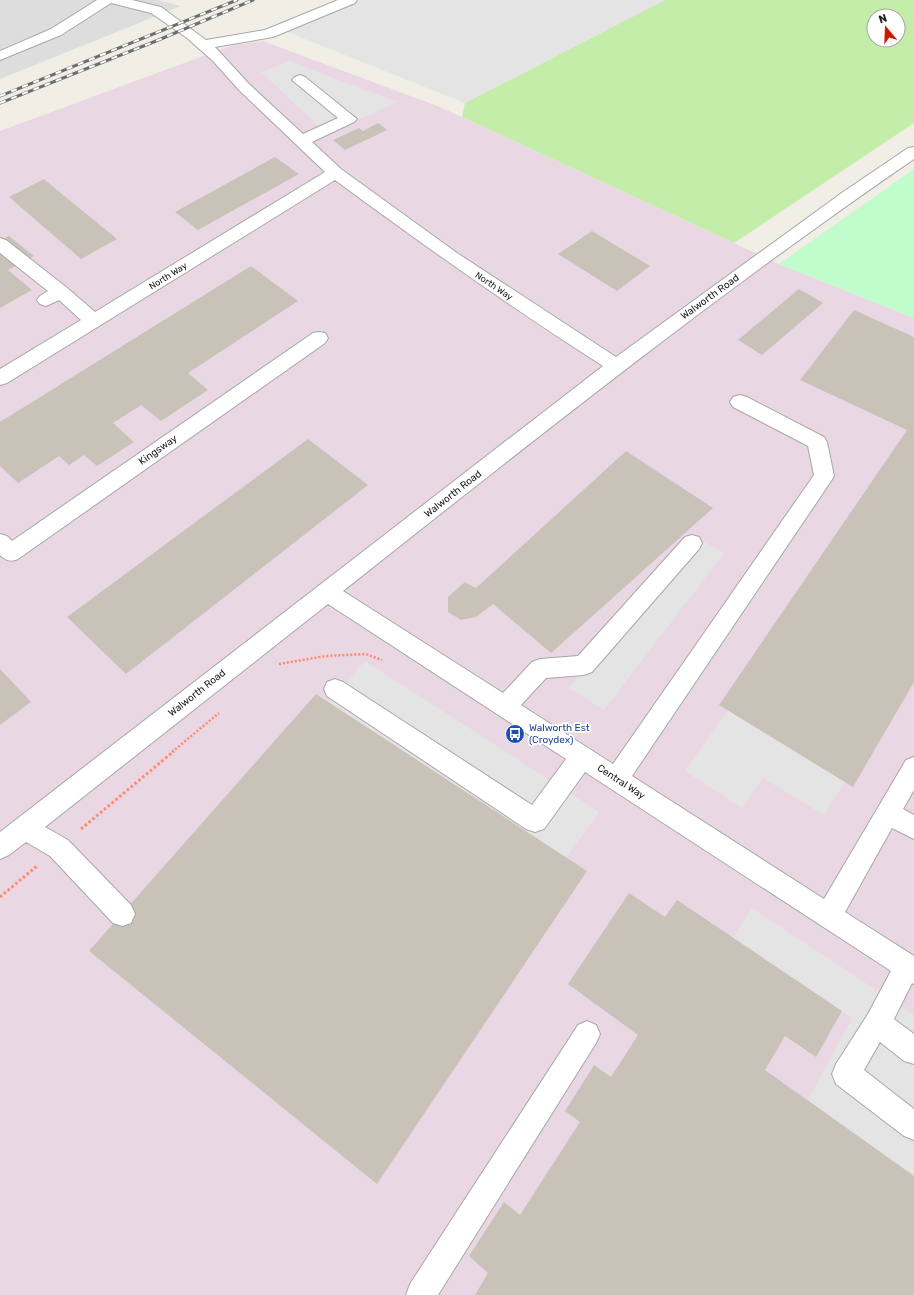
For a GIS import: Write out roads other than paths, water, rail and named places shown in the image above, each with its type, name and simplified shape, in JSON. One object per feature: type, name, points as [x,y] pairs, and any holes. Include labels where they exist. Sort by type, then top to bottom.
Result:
[{"type":"street","points":[[0,56],[56,32],[107,0]]},
{"type":"street","name":"North Way","points":[[115,0],[156,10],[192,35],[219,59],[244,87],[335,172],[458,261],[535,314],[616,366]]},
{"type":"street","points":[[203,45],[268,34],[350,0]]},
{"type":"street","points":[[300,80],[349,119],[302,141]]},
{"type":"street","name":"Walworth Road","points":[[0,847],[616,366],[849,196],[914,152]]},
{"type":"street","name":"North Way","points":[[0,378],[335,172]]},
{"type":"street","points":[[0,244],[53,296],[94,321]]},
{"type":"street","name":"Kingsway","points":[[0,542],[11,553],[318,338]]},
{"type":"street","points":[[616,779],[824,476],[817,442],[740,402]]},
{"type":"street","points":[[505,707],[540,669],[584,665],[692,543]]},
{"type":"street","name":"Central Way","points":[[327,592],[911,969]]},
{"type":"street","points":[[335,689],[535,821],[582,757]]},
{"type":"street","points":[[828,916],[914,768]]},
{"type":"street","points":[[888,813],[914,828]]},
{"type":"street","points":[[24,828],[59,848],[122,914]]},
{"type":"street","points":[[911,969],[846,1074],[914,1126]]},
{"type":"street","points":[[877,1023],[914,1051]]},
{"type":"street","points":[[421,1295],[587,1034]]},
{"type":"railway","points":[[0,96],[237,0]]},
{"type":"railway","points":[[0,103],[156,41],[253,0]]},
{"type":"place","name":"Walworth Est (Croydex)","points":[[515,734]]}]
